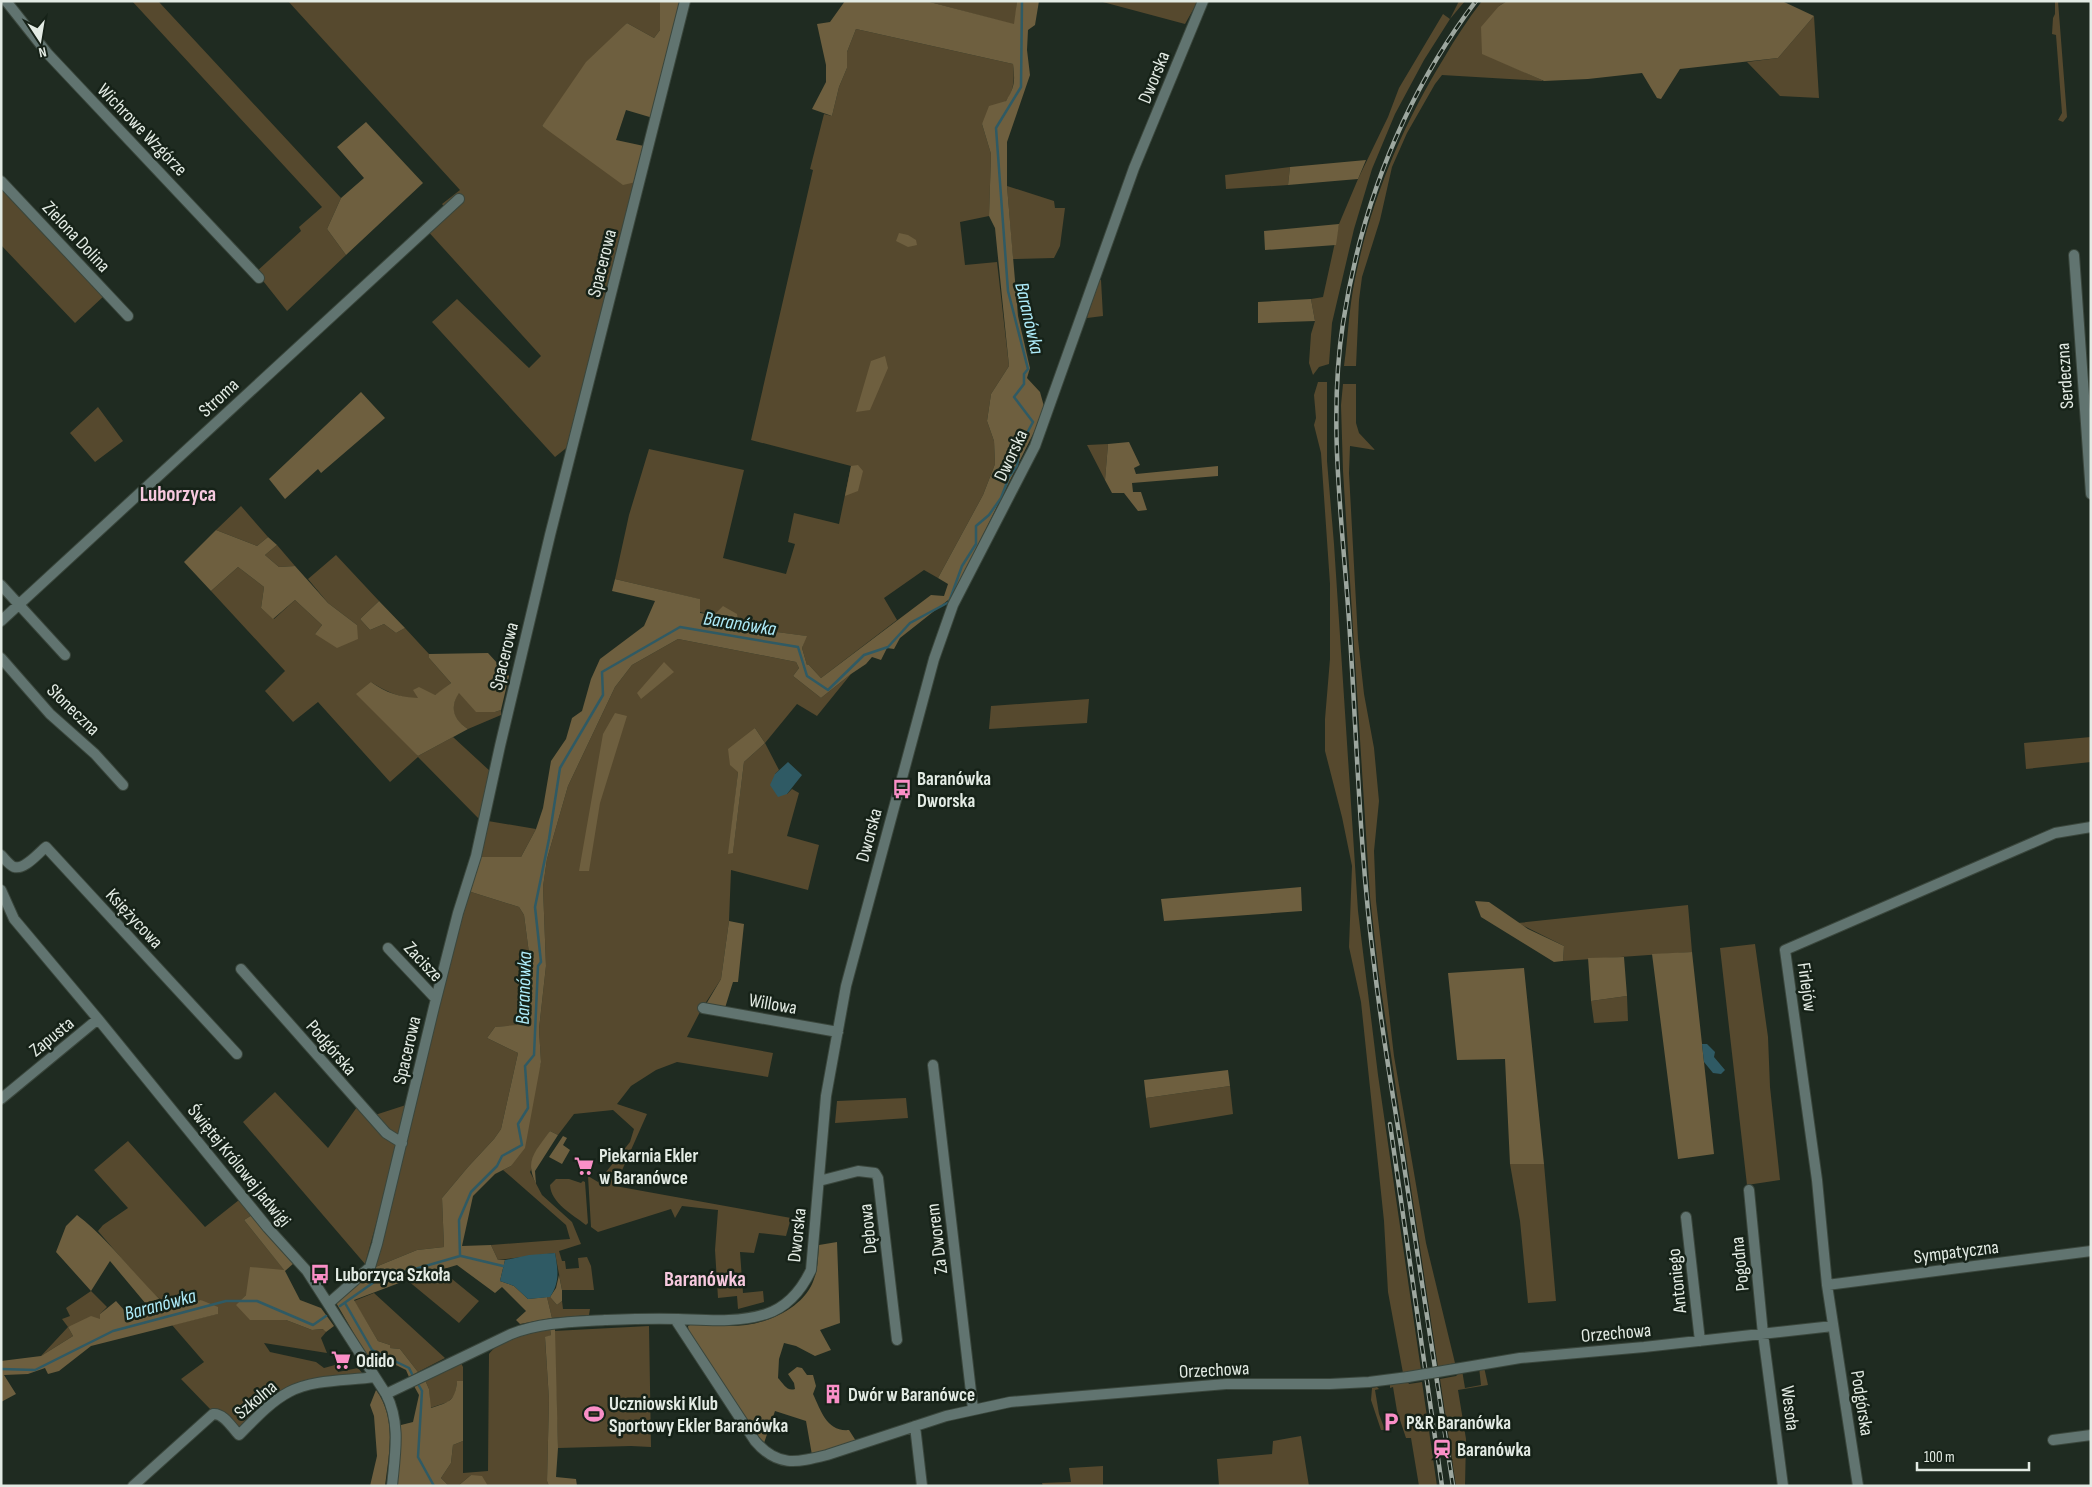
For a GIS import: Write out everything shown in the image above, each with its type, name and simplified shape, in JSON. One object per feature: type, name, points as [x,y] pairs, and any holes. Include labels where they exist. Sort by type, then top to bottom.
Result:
[{"type":"street","name":"Wichrowe Wzgórze","points":[[6,1],[48,54],[259,278]]},
{"type":"street","name":"Spacerowa","points":[[329,1303],[370,1266],[402,1144],[458,913],[476,856],[548,544],[685,1]]},
{"type":"street","name":"Dworska","points":[[386,1394],[511,1334],[529,1328],[566,1322],[675,1319],[734,1320],[767,1313],[785,1304],[803,1286],[811,1270],[826,1096],[846,986],[937,650],[954,605],[1035,446],[1134,168],[1203,1]]},
{"type":"street","name":"Zielona Dolina","points":[[1,181],[128,316]]},
{"type":"street","name":"Stroma","points":[[1,621],[459,199]]},
{"type":"street","name":"Serdeczna","points":[[2074,255],[2091,494]]},
{"type":"street","points":[[1,585],[65,655]]},
{"type":"street","name":"Słoneczna","points":[[1,658],[50,714],[95,754],[123,785]]},
{"type":"street","name":"Firlejów","points":[[1833,1326],[1826,1285],[1817,1180],[1785,950],[2055,833],[2091,827]]},
{"type":"street","name":"Księżycowa","points":[[1,855],[12,866],[17,867],[25,864],[46,847],[237,1054]]},
{"type":"street","name":"Świętej Królowej Jadwigi","points":[[1,890],[14,919],[268,1228],[308,1271],[329,1303],[386,1394],[392,1408],[396,1429],[392,1486]]},
{"type":"street","name":"Zacisze","points":[[388,948],[436,999]]},
{"type":"street","name":"Podgórska","points":[[241,969],[386,1133],[402,1144]]},
{"type":"street","name":"Willowa","points":[[703,1008],[838,1032]]},
{"type":"street","name":"Zapusta","points":[[1,1099],[98,1019]]},
{"type":"street","name":"Za Dworem","points":[[933,1065],[973,1409]]},
{"type":"street","name":"Dębowa","points":[[819,1181],[858,1171],[875,1173],[878,1178],[897,1340]]},
{"type":"street","name":"Pogodna","points":[[1749,1190],[1763,1334]]},
{"type":"street","name":"Antoniego","points":[[1686,1217],[1700,1341]]},
{"type":"street","name":"Sympatyczna","points":[[1826,1285],[2091,1251]]},
{"type":"street","name":"Orzechowa","points":[[675,1319],[755,1441],[771,1456],[788,1462],[809,1460],[973,1409],[1010,1402],[1226,1384],[1369,1382],[1408,1378],[1520,1358],[1833,1326]]},
{"type":"street","name":"Podgórska","points":[[1833,1326],[1858,1486]]},
{"type":"street","name":"Wesoła","points":[[1763,1334],[1783,1486]]},
{"type":"street","name":"Szkolna","points":[[133,1486],[213,1414],[223,1417],[239,1435],[268,1407],[287,1393],[300,1387],[317,1383],[375,1377]]},
{"type":"street","points":[[915,1426],[922,1486]]},
{"type":"street","points":[[2053,1440],[2091,1434]]},
{"type":"shaded area","points":[[132,1],[159,2],[341,198],[327,229],[346,255],[287,311],[256,272],[301,231],[299,227],[322,207]]},
{"type":"shaded area","points":[[288,1],[660,1],[660,30],[654,38],[627,23],[542,126],[636,182],[570,445],[555,457],[432,322],[457,299],[529,368],[541,356],[425,228],[446,209],[442,204],[460,190]]},
{"type":"shaded area","points":[[660,1],[684,1],[653,118],[626,110],[616,140],[644,146],[636,182],[623,185],[542,126],[586,62],[627,23],[654,38],[660,30]]},
{"type":"shaded area","points":[[845,1],[926,1],[1014,24],[1017,1],[1039,1],[1035,25],[1028,30],[1027,50],[1030,75],[1007,142],[1007,186],[1018,316],[1030,368],[1027,378],[1040,392],[1045,410],[952,597],[900,638],[894,649],[887,648],[881,660],[872,657],[866,664],[821,698],[793,676],[799,668],[796,662],[678,639],[632,665],[615,687],[568,786],[547,859],[543,887],[546,966],[539,1029],[541,1062],[525,1148],[511,1166],[495,1174],[473,1196],[462,1246],[491,1245],[498,1260],[505,1260],[500,1281],[514,1286],[528,1299],[547,1297],[552,1318],[520,1324],[516,1320],[526,1311],[502,1287],[495,1293],[457,1265],[407,1280],[354,1300],[378,1341],[390,1345],[390,1348],[400,1349],[418,1372],[409,1377],[406,1370],[378,1356],[370,1361],[335,1301],[373,1268],[417,1250],[444,1247],[442,1198],[501,1129],[518,1053],[487,1038],[495,1027],[517,1025],[519,984],[530,961],[524,915],[519,907],[468,891],[480,857],[521,857],[536,829],[543,808],[551,761],[566,739],[572,718],[582,711],[591,679],[600,659],[644,626],[655,601],[612,591],[615,579],[700,599],[700,613],[714,615],[723,606],[737,614],[739,627],[807,636],[802,648],[807,665],[821,678],[931,595],[944,596],[948,584],[938,578],[983,495],[995,464],[994,441],[987,421],[991,394],[1009,366],[995,228],[989,216],[991,154],[982,124],[989,106],[1006,101],[1009,96],[1014,84],[1013,64],[856,29],[847,52],[847,68],[839,87],[832,116],[812,109],[826,82],[826,65],[817,24],[830,22]]},
{"type":"shaded area","points":[[926,1],[1017,1],[1015,25]]},
{"type":"shaded area","points":[[1099,1],[1198,1],[1185,24]]},
{"type":"shaded area","points":[[1459,1],[1465,1],[1450,19]]},
{"type":"shaded area","points":[[1482,1],[1507,1],[1499,6],[1482,53],[1544,81],[1442,75],[1435,84],[1407,133],[1392,167],[1380,220],[1362,277],[1356,366],[1344,366],[1355,279],[1379,192],[1402,137],[1429,84],[1457,36]]},
{"type":"shaded area","points":[[1507,1],[1782,1],[1814,16],[1778,58],[1680,69],[1661,99],[1657,98],[1642,73],[1588,79],[1544,81],[1482,54],[1481,27],[1499,6]]},
{"type":"shaded area","points":[[2055,1],[2058,1],[2067,117],[2063,122],[2058,120],[2062,113],[2056,35],[2052,34]]},
{"type":"shaded area","points":[[1443,14],[1450,19],[1424,60],[1395,114],[1372,169],[1354,229],[1332,323],[1329,364],[1319,367],[1313,375],[1309,363],[1311,334],[1315,321],[1311,299],[1323,297],[1339,224],[1388,117],[1399,88]]},
{"type":"shaded area","points":[[1814,16],[1819,98],[1780,96],[1747,62],[1778,58]]},
{"type":"shaded area","points":[[856,29],[1013,64],[1013,85],[1008,99],[982,124],[991,154],[989,216],[960,222],[965,265],[997,262],[1009,366],[991,394],[987,421],[994,441],[995,464],[983,495],[938,578],[924,570],[884,598],[897,620],[821,678],[807,665],[802,648],[806,636],[739,627],[714,615],[700,612],[699,599],[615,579],[629,515],[649,449],[744,470],[723,558],[786,574],[795,544],[788,542],[794,513],[839,524],[851,466],[751,440],[813,170],[810,169],[824,114],[832,116],[839,87],[847,68],[847,52]]},
{"type":"shaded area","points":[[366,122],[423,183],[346,255],[327,229],[341,198],[364,178],[337,147]]},
{"type":"shaded area","points":[[1366,160],[1358,179],[1288,185],[1290,167]]},
{"type":"shaded area","points":[[1290,167],[1288,185],[1226,189],[1225,175]]},
{"type":"shaded area","points":[[1,181],[105,295],[75,323],[1,245]]},
{"type":"shaded area","points":[[1007,186],[1054,201],[1055,208],[1065,208],[1060,246],[1054,258],[1013,259]]},
{"type":"shaded area","points":[[1339,224],[1336,245],[1265,250],[1264,231]]},
{"type":"shaded area","points":[[899,233],[908,235],[916,240],[917,245],[908,247],[896,241]]},
{"type":"shaded area","points":[[1099,280],[1101,280],[1103,316],[1087,318]]},
{"type":"shaded area","points":[[1311,299],[1315,321],[1258,323],[1258,302]]},
{"type":"shaded area","points":[[885,356],[888,368],[870,410],[856,412],[871,361]]},
{"type":"shaded area","points":[[1318,382],[1327,382],[1327,461],[1358,911],[1378,1075],[1421,1370],[1403,1373],[1388,1292],[1384,1221],[1361,1002],[1349,947],[1352,866],[1325,751],[1325,719],[1330,659],[1330,584],[1321,453],[1314,425],[1316,418],[1314,395]]},
{"type":"shaded area","points":[[1343,384],[1356,384],[1356,423],[1359,433],[1375,450],[1350,446],[1349,473],[1358,639],[1364,694],[1374,748],[1379,801],[1374,851],[1376,901],[1394,1056],[1426,1243],[1455,1363],[1438,1367],[1379,976],[1370,897],[1343,471],[1341,405]]},
{"type":"shaded area","points":[[361,392],[385,418],[321,473],[318,469],[285,499],[269,479]]},
{"type":"shaded area","points":[[98,407],[123,441],[95,462],[70,433]]},
{"type":"shaded area","points":[[1129,442],[1140,465],[1134,468],[1136,474],[1218,466],[1218,476],[1132,483],[1133,492],[1141,492],[1147,510],[1138,511],[1124,493],[1112,493],[1105,480],[1108,444]]},
{"type":"shaded area","points":[[1108,444],[1105,480],[1087,445]]},
{"type":"shaded area","points":[[858,465],[863,471],[858,491],[845,496],[851,466]]},
{"type":"shaded area","points":[[241,506],[268,537],[257,546],[216,530]]},
{"type":"shaded area","points":[[216,530],[257,546],[268,537],[277,545],[265,555],[279,567],[295,566],[328,603],[357,625],[358,639],[337,648],[315,634],[322,625],[295,600],[273,619],[261,608],[264,587],[238,567],[211,591],[184,562]]},
{"type":"shaded area","points":[[277,545],[295,566],[279,567],[265,555]]},
{"type":"shaded area","points":[[336,555],[379,601],[360,619],[370,630],[384,624],[396,633],[405,628],[429,654],[429,658],[451,683],[435,695],[427,698],[410,698],[393,694],[371,682],[418,756],[453,737],[491,772],[481,821],[418,757],[390,782],[318,702],[293,722],[265,691],[285,671],[211,591],[238,567],[264,587],[261,608],[274,619],[295,600],[322,625],[315,634],[357,625],[328,603],[308,579]]},
{"type":"shaded area","points":[[379,601],[405,628],[396,633],[384,624],[370,630],[360,619]]},
{"type":"shaded area","points":[[678,639],[796,662],[799,668],[793,676],[821,698],[851,674],[817,716],[797,704],[765,743],[779,770],[775,774],[787,794],[792,789],[799,793],[787,836],[819,845],[808,890],[731,870],[729,921],[721,979],[701,1010],[687,1037],[773,1053],[768,1077],[677,1062],[656,1070],[631,1086],[617,1104],[647,1114],[615,1186],[791,1218],[786,1236],[759,1233],[754,1253],[740,1252],[743,1293],[763,1291],[764,1302],[738,1309],[737,1296],[718,1298],[715,1250],[718,1210],[682,1206],[675,1218],[671,1209],[598,1232],[591,1227],[588,1176],[598,1182],[630,1142],[634,1129],[613,1110],[574,1114],[558,1135],[550,1131],[530,1172],[542,1195],[572,1222],[581,1244],[559,1251],[562,1261],[565,1261],[566,1269],[579,1268],[578,1258],[587,1257],[591,1266],[594,1290],[562,1290],[555,1253],[498,1260],[491,1245],[570,1239],[566,1225],[503,1170],[511,1166],[541,1062],[539,1029],[546,966],[543,887],[547,859],[568,786],[615,687],[632,665]],"holes":[[[755,728],[765,743],[744,762],[733,852],[729,853],[738,772]]]},
{"type":"shaded area","points":[[488,653],[509,676],[501,710],[495,712],[476,712],[459,693],[454,704],[454,713],[459,722],[468,729],[418,756],[356,694],[371,682],[388,692],[405,697],[418,698],[413,690],[419,687],[435,695],[451,683],[429,658],[429,654]]},
{"type":"shaded area","points":[[664,662],[674,672],[641,699],[637,693]]},
{"type":"shaded area","points":[[459,692],[476,711],[495,712],[501,710],[501,715],[468,729],[459,722],[454,713],[454,703]]},
{"type":"shaded area","points":[[1089,699],[1087,723],[989,729],[991,706]]},
{"type":"shaded area","points":[[615,713],[627,716],[600,803],[589,871],[579,871],[603,734]]},
{"type":"shaded area","points":[[755,728],[765,743],[744,762],[733,853],[728,854],[738,772],[730,765],[728,749]]},
{"type":"shaded area","points":[[2091,737],[2091,762],[2026,769],[2024,743]]},
{"type":"shaded area","points":[[488,821],[536,829],[521,857],[480,857]]},
{"type":"shaded area","points":[[1301,887],[1302,911],[1164,921],[1161,899]]},
{"type":"shaded area","points":[[468,891],[519,907],[524,915],[530,961],[519,984],[517,1026],[495,1027],[487,1038],[518,1053],[501,1129],[442,1198],[444,1247],[417,1250],[373,1268],[423,1077],[422,1071]]},
{"type":"shaded area","points":[[1475,901],[1489,902],[1528,929],[1564,946],[1563,961],[1554,962],[1481,917]]},
{"type":"shaded area","points":[[1688,905],[1692,952],[1563,961],[1564,946],[1518,923]]},
{"type":"shaded area","points":[[729,921],[744,924],[738,982],[733,982],[725,1008],[705,1006],[721,979]]},
{"type":"shaded area","points":[[1755,944],[1768,1037],[1770,1087],[1780,1180],[1747,1185],[1720,948]]},
{"type":"shaded area","points":[[1692,952],[1714,1154],[1678,1159],[1652,954]]},
{"type":"shaded area","points":[[1624,957],[1627,996],[1591,1001],[1588,958]]},
{"type":"shaded area","points":[[1524,968],[1544,1164],[1510,1164],[1505,1059],[1457,1060],[1448,973]]},
{"type":"shaded area","points":[[1627,996],[1628,1021],[1594,1023],[1591,1001]]},
{"type":"shaded area","points":[[1228,1070],[1230,1086],[1146,1098],[1144,1080]]},
{"type":"shaded area","points":[[1230,1086],[1233,1114],[1150,1128],[1146,1098]]},
{"type":"shaded area","points":[[275,1092],[328,1148],[357,1107],[375,1115],[409,1104],[365,1264],[243,1122]]},
{"type":"shaded area","points":[[906,1098],[908,1118],[835,1123],[837,1101]]},
{"type":"shaded area","points":[[550,1131],[558,1135],[535,1171],[536,1184],[531,1162],[536,1150]]},
{"type":"shaded area","points":[[563,1136],[567,1138],[563,1145],[570,1150],[562,1164],[549,1157]]},
{"type":"shaded area","points":[[128,1141],[205,1227],[239,1200],[252,1215],[244,1220],[285,1271],[246,1295],[237,1305],[269,1320],[286,1320],[312,1330],[324,1329],[326,1332],[321,1338],[327,1353],[264,1343],[270,1352],[316,1362],[324,1368],[335,1365],[338,1372],[358,1368],[363,1374],[308,1380],[277,1393],[239,1428],[219,1409],[212,1411],[181,1379],[204,1362],[172,1325],[217,1314],[201,1300],[167,1305],[147,1288],[98,1231],[103,1225],[128,1208],[94,1170]]},
{"type":"shaded area","points":[[1510,1164],[1544,1164],[1556,1301],[1528,1303],[1520,1221]]},
{"type":"shaded area","points":[[556,1179],[585,1182],[588,1223],[586,1225],[563,1208],[554,1197],[550,1185]]},
{"type":"shaded area","points":[[77,1215],[101,1236],[166,1305],[201,1300],[218,1307],[218,1314],[91,1346],[59,1371],[48,1374],[45,1368],[28,1374],[4,1375],[16,1394],[1,1402],[1,1361],[41,1356],[73,1336],[68,1327],[91,1316],[100,1319],[100,1314],[116,1301],[125,1311],[134,1307],[151,1310],[110,1261],[91,1291],[56,1252],[66,1226]]},
{"type":"shaded area","points":[[252,1215],[294,1263],[285,1271],[300,1300],[321,1308],[334,1326],[326,1332],[323,1329],[312,1330],[286,1320],[250,1320],[236,1305],[246,1295],[250,1267],[284,1270],[244,1220]]},
{"type":"shaded area","points":[[837,1242],[840,1323],[820,1330],[831,1350],[815,1356],[796,1346],[784,1343],[779,1359],[778,1378],[785,1386],[792,1390],[795,1389],[794,1383],[788,1374],[797,1367],[802,1368],[807,1375],[813,1375],[816,1386],[813,1394],[822,1413],[835,1428],[849,1430],[856,1441],[812,1455],[806,1421],[775,1411],[763,1446],[689,1334],[688,1326],[692,1324],[746,1325],[766,1320],[787,1311],[804,1297],[810,1288],[818,1262],[819,1245]]},
{"type":"shaded area","points":[[441,1270],[479,1301],[459,1323],[407,1280]]},
{"type":"shaded area","points":[[559,1275],[562,1301],[557,1305],[550,1297],[556,1288]]},
{"type":"shaded area","points":[[91,1291],[107,1307],[100,1314],[100,1319],[68,1327],[62,1319],[70,1316],[66,1308]]},
{"type":"shaded area","points":[[374,1293],[445,1358],[418,1372],[400,1349],[390,1348],[390,1345],[378,1341],[354,1301]]},
{"type":"shaded area","points":[[547,1297],[550,1297],[557,1305],[562,1301],[563,1309],[590,1309],[589,1315],[552,1318]]},
{"type":"shaded area","name":"Uczniowski Klub Sportowy Ekler Baranówka","points":[[649,1326],[651,1447],[558,1448],[554,1331]]},
{"type":"shaded area","points":[[68,1327],[73,1336],[41,1356]]},
{"type":"shaded area","points":[[550,1329],[551,1335],[545,1338],[549,1400],[547,1481],[549,1486],[487,1486],[471,1475],[458,1486],[449,1486],[441,1478],[451,1463],[453,1445],[463,1441],[463,1473],[488,1471],[489,1354],[509,1340]]},
{"type":"shaded area","points":[[550,1329],[555,1329],[558,1448],[556,1477],[576,1479],[577,1486],[549,1486],[547,1481],[549,1400],[545,1337],[551,1335]]},
{"type":"shaded area","points":[[461,1363],[463,1367],[463,1381],[457,1382],[455,1395],[448,1402],[430,1408],[429,1389],[425,1380]]},
{"type":"shaded area","points":[[1479,1367],[1484,1367],[1488,1385],[1458,1390],[1466,1439],[1465,1486],[1456,1486],[1440,1379],[1456,1376],[1462,1370],[1465,1388],[1481,1385]]},
{"type":"shaded area","points":[[425,1380],[429,1389],[431,1408],[450,1400],[455,1393],[457,1381],[463,1381],[463,1441],[453,1445],[451,1463],[441,1478],[449,1486],[397,1486],[401,1425],[413,1422],[419,1395],[414,1386]]},
{"type":"shaded area","points":[[1408,1382],[1409,1384],[1422,1382],[1437,1486],[1419,1486],[1411,1438],[1406,1438],[1397,1411],[1393,1387],[1390,1388],[1390,1385]]},
{"type":"shaded area","points":[[1377,1387],[1379,1389],[1375,1390],[1379,1414],[1385,1430],[1381,1430],[1371,1400],[1372,1388]]},
{"type":"shaded area","points":[[376,1390],[383,1401],[389,1424],[390,1436],[385,1486],[370,1486],[377,1456],[374,1416],[370,1405]]},
{"type":"shaded area","points":[[1301,1436],[1309,1486],[1219,1486],[1217,1459],[1272,1454],[1273,1441]]},
{"type":"shaded area","points":[[1103,1466],[1103,1486],[1043,1486],[1042,1483],[1071,1482],[1069,1468]]},
{"type":"shaded area","points":[[471,1475],[482,1476],[488,1486],[458,1486]]},
{"type":"water","points":[[788,762],[802,775],[787,794],[778,797],[770,785],[775,774]]},
{"type":"water","points":[[1702,1044],[1707,1044],[1715,1052],[1714,1057],[1725,1070],[1721,1074],[1713,1073],[1704,1062]]},
{"type":"water","points":[[555,1253],[557,1276],[550,1297],[528,1299],[514,1286],[500,1281],[505,1260],[529,1255]]},
{"type":"waterway","name":"Baranówka","points":[[340,1306],[377,1280],[460,1256],[459,1220],[471,1192],[497,1166],[502,1156],[522,1145],[518,1124],[528,1108],[525,1066],[534,1055],[538,966],[541,962],[535,907],[549,839],[560,768],[603,695],[602,672],[680,627],[798,647],[807,676],[828,690],[864,655],[888,647],[910,623],[949,602],[962,566],[976,544],[976,526],[989,515],[1001,498],[1009,477],[1017,466],[1020,446],[1033,422],[1014,397],[1024,384],[1024,374],[1028,369],[1008,291],[996,128],[1021,87],[1022,1]]},
{"type":"waterway","points":[[461,1256],[503,1266]]},
{"type":"waterway","name":"Baranówka","points":[[1,1369],[35,1370],[113,1331],[226,1301],[257,1301],[313,1325],[326,1316]]},
{"type":"waterway","points":[[345,1303],[372,1350],[409,1368],[412,1374]]},
{"type":"waterway","points":[[418,1384],[422,1391],[418,1457],[434,1486]]},
{"type":"railway","points":[[1453,1486],[1383,1032],[1369,923],[1338,479],[1336,401],[1338,362],[1351,279],[1374,195],[1389,154],[1427,75],[1450,37],[1476,1]]},
{"type":"railway","points":[[1390,1124],[1442,1486]]},
{"type":"place","name":"Baranówka Dworska","points":[[902,789]]},
{"type":"place","name":"Piekarnia Ekler w Baranówce","points":[[584,1166]]},
{"type":"place","name":"Luborzyca Szkoła","points":[[320,1274]]},
{"type":"place","name":"Odido","points":[[341,1360]]},
{"type":"place","name":"Dwór w Baranówce","points":[[833,1394]]},
{"type":"place","name":"Uczniowski Klub Sportowy Ekler Baranówka","points":[[594,1414]]},
{"type":"place","name":"P&R Baranówka","points":[[1391,1422]]},
{"type":"place","name":"Baranówka","points":[[1442,1449]]},
{"type":"district","name":"Luborzyca","points":[[178,494]]},
{"type":"district","name":"Baranówka","points":[[705,1279]]}]
